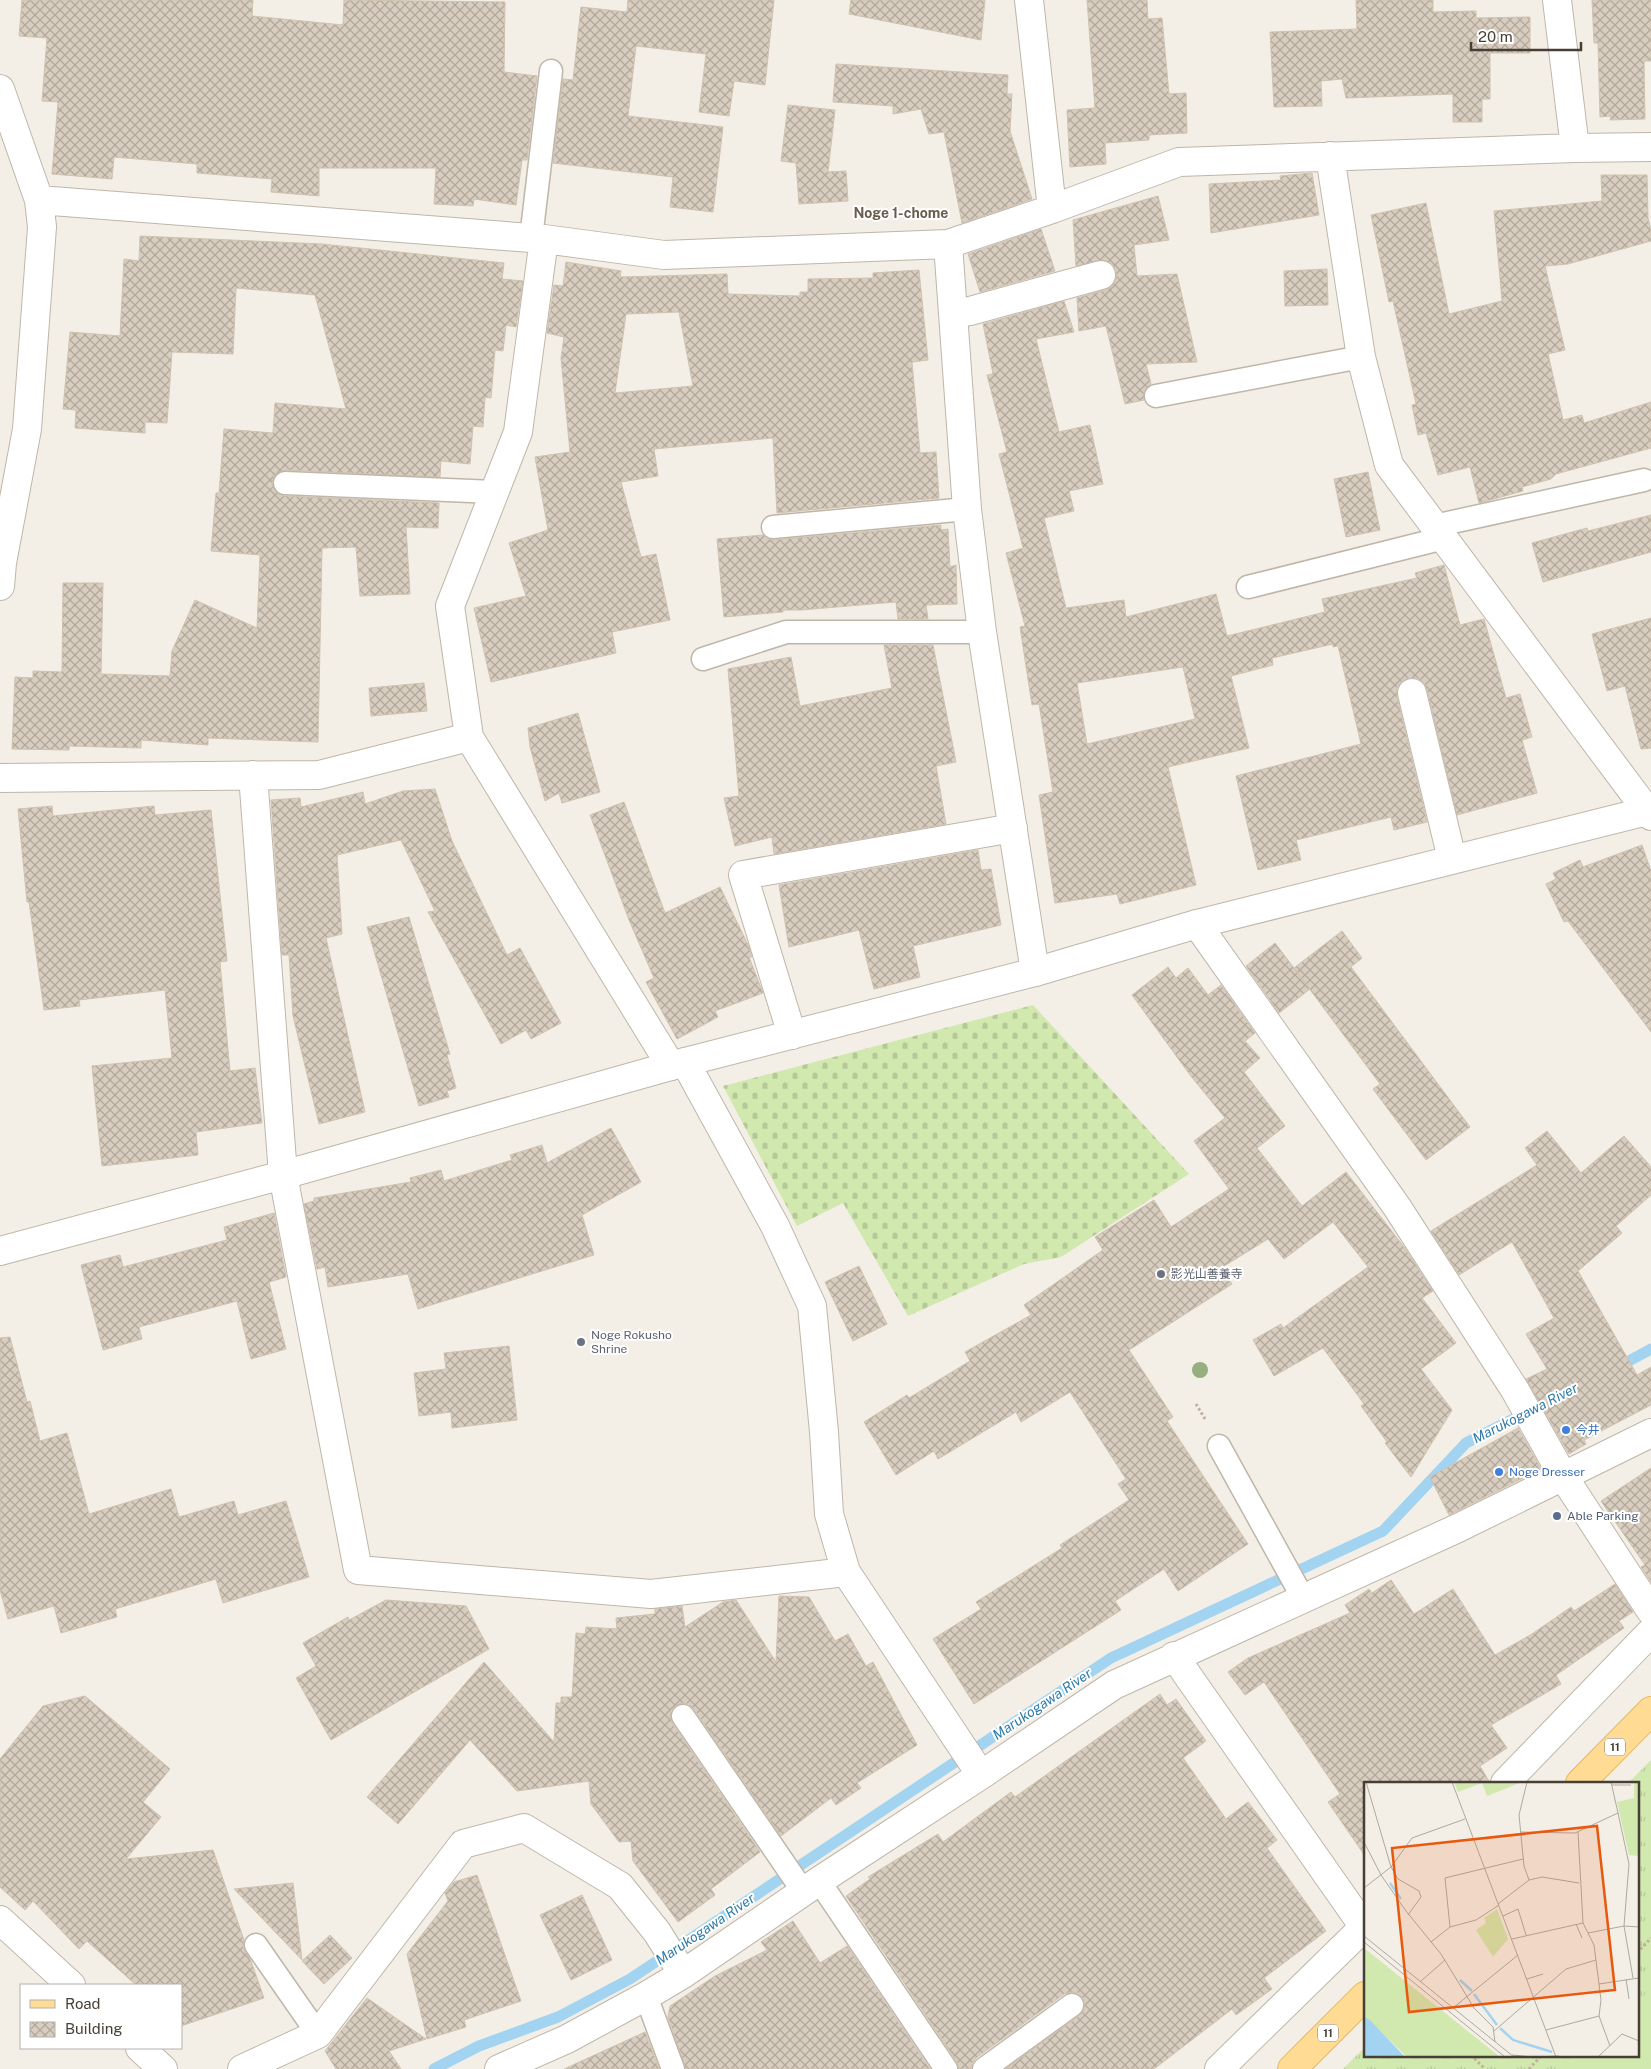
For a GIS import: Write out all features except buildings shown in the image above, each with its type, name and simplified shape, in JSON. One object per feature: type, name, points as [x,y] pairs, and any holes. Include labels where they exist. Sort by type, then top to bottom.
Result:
[{"type":"main road","name":"11","points":[[1581,1782],[1651,1711]]},
{"type":"main road","name":"11","points":[[1292,2069],[1364,1997]]},
{"type":"street","points":[[1030,0],[1052,209]]},
{"type":"street","points":[[1557,0],[1575,148]]},
{"type":"street","points":[[0,89],[39,200],[42,227],[27,429],[2,563],[0,586]]},
{"type":"street","points":[[39,200],[537,239],[664,255],[948,244],[1052,209],[1179,162],[1575,148],[1651,148]]},
{"type":"street","points":[[0,1250],[283,1175],[678,1064],[1035,972],[1197,924],[1452,859],[1650,812],[1389,465],[1361,357],[1330,156]]},
{"type":"street","points":[[537,239],[518,432],[450,606],[469,737],[678,1064],[775,1226],[812,1306],[824,1432],[829,1514],[846,1572],[978,1771]]},
{"type":"street","points":[[948,244],[967,509],[982,632],[1035,972]]},
{"type":"street","points":[[953,314],[970,311],[1101,274]]},
{"type":"street","points":[[1412,693],[1452,859]]},
{"type":"street","points":[[0,778],[319,775],[469,737]]},
{"type":"street","points":[[254,775],[283,1175],[358,1570],[651,1594],[846,1572]]},
{"type":"street","points":[[792,1035],[744,874],[1013,828]]},
{"type":"street","points":[[1197,924],[1397,1207],[1515,1390],[1563,1476],[1651,1611]]},
{"type":"street","points":[[499,2069],[566,2039],[683,1974],[978,1771],[1114,1685],[1300,1594],[1458,1528],[1651,1432]]},
{"type":"street","points":[[1506,1782],[1651,1632]]},
{"type":"street","points":[[1174,1656],[1364,1927],[1219,2069]]},
{"type":"street","points":[[242,2069],[318,2034],[462,1844],[524,1828],[620,1886],[658,1932],[683,1974]]},
{"type":"street","points":[[0,1920],[70,1984]]},
{"type":"street","points":[[141,2049],[163,2069]]},
{"type":"lane","points":[[537,239],[551,70]]},
{"type":"lane","points":[[1156,396],[1361,357]]},
{"type":"lane","points":[[1248,588],[1439,532],[1644,480]]},
{"type":"lane","points":[[286,483],[494,492]]},
{"type":"lane","points":[[773,527],[967,509]]},
{"type":"lane","points":[[703,659],[786,632],[982,632]]},
{"type":"lane","points":[[1219,1446],[1300,1594]]},
{"type":"lane","points":[[683,1716],[946,2069]]},
{"type":"lane","points":[[256,1945],[318,2034]]},
{"type":"lane","points":[[646,1996],[673,2069]]},
{"type":"lane","points":[[984,2069],[1072,2005]]},
{"type":"path","points":[[1638,1952],[1651,1938]]},
{"type":"path","points":[[1472,2056],[1485,2069]]},
{"type":"path","points":[[1529,2069],[1541,2056]]},
{"type":"green space","points":[[1033,1005],[1189,1174],[1061,1257],[1024,1264],[908,1316],[843,1203],[797,1226],[723,1086]]},
{"type":"green space","points":[[1651,1760],[1651,2069],[1343,2069],[1364,2048],[1364,2056],[1638,2056],[1638,1782],[1629,1782]]},
{"type":"green space","points":[[1651,1988],[1651,2069],[1574,2069],[1586,2056],[1638,2056],[1638,2001]]},
{"type":"waterway","name":"Marukogawa River","points":[[1616,1368],[1651,1349]]},
{"type":"waterway","name":"Marukogawa River","points":[[434,2069],[479,2046],[558,2017],[630,1979],[1111,1658],[1383,1531],[1466,1443],[1555,1398]]},
{"type":"place","name":"影光山善養寺","points":[[1161,1274]]},
{"type":"place","name":"Noge Rokusho Shrine","points":[[581,1342]]},
{"type":"place","name":"今井","points":[[1566,1430]]},
{"type":"place","name":"Noge Dresser","points":[[1499,1472]]},
{"type":"place","name":"Able Parking","points":[[1557,1516]]},
{"type":"district","name":"Noge 1-chome","points":[[901,213]]}]
